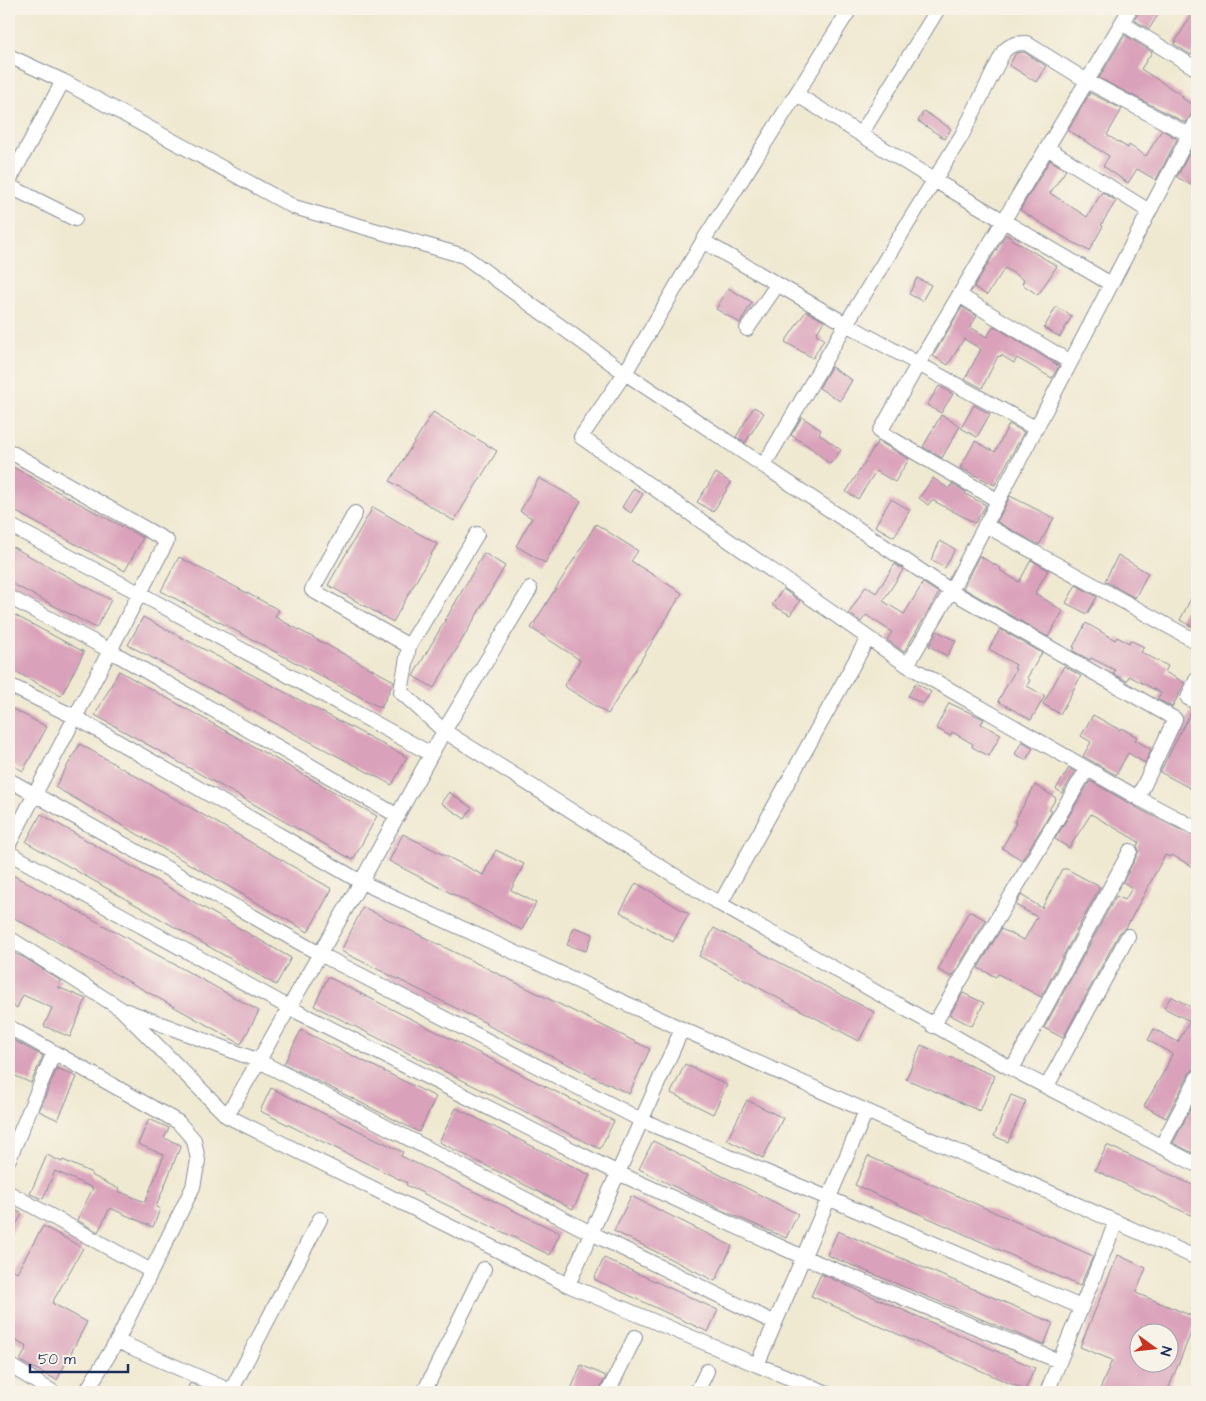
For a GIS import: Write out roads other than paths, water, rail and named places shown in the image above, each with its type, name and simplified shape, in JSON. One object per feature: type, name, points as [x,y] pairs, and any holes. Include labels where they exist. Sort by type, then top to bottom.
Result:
[{"type":"street","points":[[850,9],[703,241],[625,373],[580,437],[907,665],[1197,830]]},
{"type":"street","points":[[861,134],[938,9]]},
{"type":"street","points":[[997,500],[880,432],[918,364],[1130,9]]},
{"type":"street","points":[[1122,23],[1197,69]]},
{"type":"street","points":[[764,465],[846,324],[962,135],[1004,51],[1010,45],[1026,44],[1087,81],[1193,137]]},
{"type":"street","points":[[9,56],[63,82],[294,207],[464,256],[625,373],[951,591],[1175,719],[1138,798]]},
{"type":"street","points":[[9,181],[63,82]]},
{"type":"street","points":[[796,94],[934,180],[1111,284]]},
{"type":"street","points":[[907,665],[951,591],[1149,211],[1193,137],[1197,120]]},
{"type":"street","points":[[1047,148],[1149,211]]},
{"type":"street","points":[[9,186],[75,219]]},
{"type":"street","points":[[703,241],[846,324],[1035,428]]},
{"type":"street","points":[[747,329],[777,285]]},
{"type":"street","points":[[959,295],[1070,362]]},
{"type":"street","points":[[9,451],[167,542],[9,844]]},
{"type":"street","points":[[355,513],[312,590],[409,646]]},
{"type":"street","points":[[9,525],[139,593],[432,754]]},
{"type":"street","points":[[985,525],[1197,642]]},
{"type":"street","points":[[477,534],[409,646],[401,692],[444,731],[720,904],[1012,1069],[1197,1166]]},
{"type":"street","points":[[228,1116],[444,731],[530,589]]},
{"type":"street","points":[[9,597],[110,650],[398,816]]},
{"type":"street","points":[[720,904],[868,638]]},
{"type":"street","points":[[1197,678],[1188,698],[1197,703]]},
{"type":"street","points":[[9,685],[74,717],[361,882],[866,1111],[1197,1258]]},
{"type":"street","points":[[934,1026],[1087,769]]},
{"type":"street","points":[[9,780],[320,954],[641,1120],[1081,1307]]},
{"type":"street","points":[[1012,1069],[1130,850]]},
{"type":"street","points":[[9,853],[290,1008],[618,1173],[803,1257],[1060,1361]]},
{"type":"street","points":[[1047,1086],[1128,936]]},
{"type":"street","points":[[9,938],[122,1009],[259,1061],[591,1233],[775,1323]]},
{"type":"street","points":[[122,1009],[228,1116],[568,1285],[825,1392]]},
{"type":"street","points":[[9,1027],[178,1122],[194,1140],[198,1160],[193,1187],[117,1340],[86,1392]]},
{"type":"street","points":[[568,1285],[682,1028]]},
{"type":"street","points":[[9,1160],[54,1052]]},
{"type":"street","points":[[1161,1147],[1197,1078]]},
{"type":"street","points":[[757,1365],[866,1111]]},
{"type":"street","points":[[9,1193],[151,1271]]},
{"type":"street","points":[[117,1340],[225,1391],[320,1218]]},
{"type":"street","points":[[1047,1392],[1116,1222]]},
{"type":"street","points":[[424,1392],[484,1269]]},
{"type":"street","points":[[608,1392],[635,1337]]},
{"type":"street","points":[[9,1366],[53,1392]]},
{"type":"street","points":[[697,1392],[707,1370]]}]
